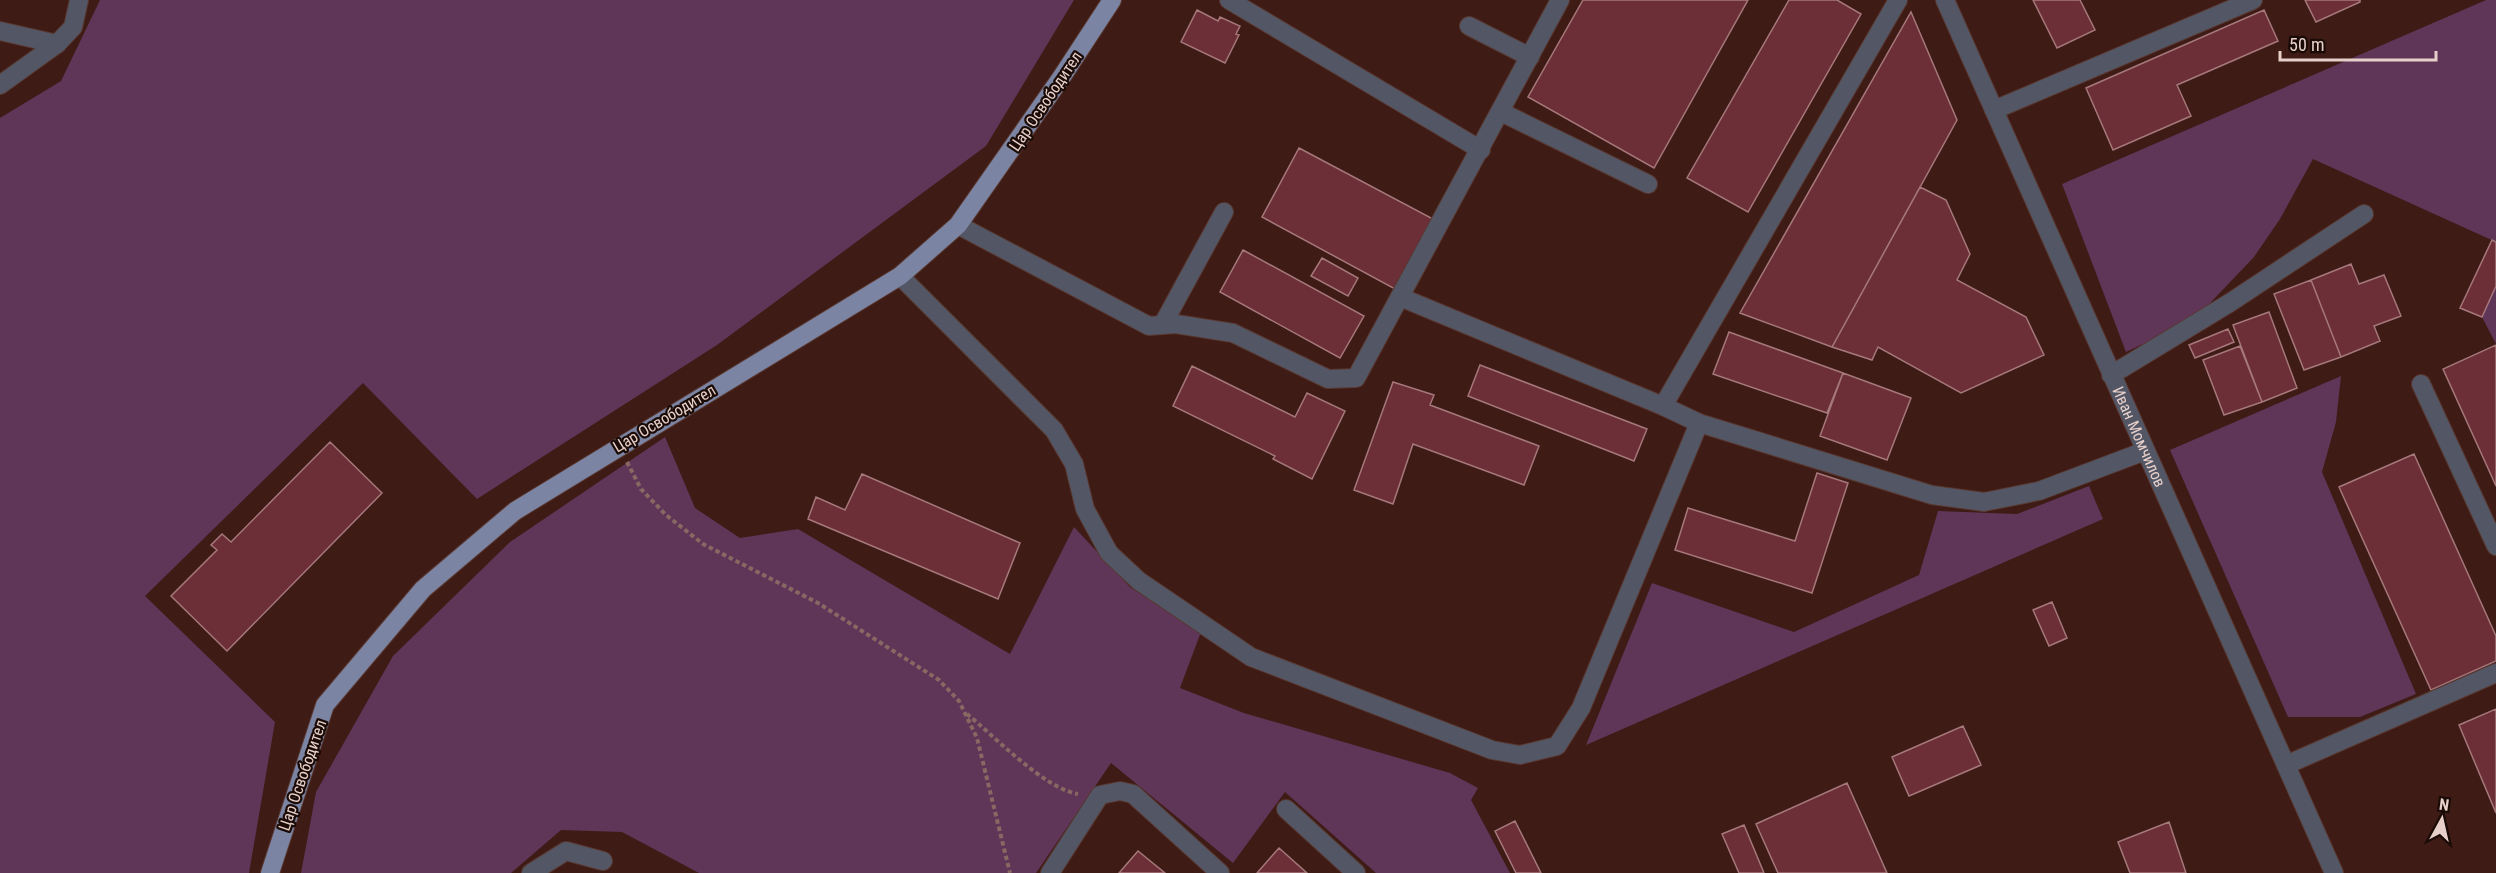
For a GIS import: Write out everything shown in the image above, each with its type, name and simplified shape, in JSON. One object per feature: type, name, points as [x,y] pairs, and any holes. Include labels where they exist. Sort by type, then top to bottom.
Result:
[{"type":"main road","name":"Цар Освободител","points":[[270,873],[325,705],[423,589],[515,511],[900,276],[958,225],[1061,78],[1112,0]]},
{"type":"street","points":[[0,85],[57,44],[73,27],[79,0]]},
{"type":"street","points":[[1229,0],[1481,150]]},
{"type":"street","points":[[958,225],[1149,326],[1176,324],[1233,333],[1328,379],[1356,378],[1560,0]]},
{"type":"street","points":[[1663,406],[1898,0]]},
{"type":"street","name":"Иван Момчилов","points":[[1945,0],[2334,873]]},
{"type":"street","points":[[1994,110],[2253,0]]},
{"type":"street","points":[[1469,26],[1530,57]]},
{"type":"street","points":[[0,31],[57,44]]},
{"type":"street","points":[[1501,112],[1648,184]]},
{"type":"street","points":[[1163,324],[1224,212]]},
{"type":"street","points":[[2111,375],[2231,302],[2364,214]]},
{"type":"street","points":[[900,276],[1054,430],[1074,464],[1085,509],[1109,553],[1139,581],[1251,657],[1492,750],[1520,755],[1557,746],[1581,708],[1699,423]]},
{"type":"street","points":[[1400,297],[1699,423],[1932,495],[1984,502],[2039,491],[2145,451]]},
{"type":"street","points":[[2421,384],[2496,546]]},
{"type":"street","points":[[2286,765],[2496,673]]},
{"type":"street","points":[[1050,873],[1100,795],[1120,791],[1133,794],[1220,873]]},
{"type":"street","points":[[1286,809],[1356,873]]},
{"type":"street","points":[[531,873],[566,851],[603,861]]},
{"type":"path","points":[[619,446],[641,489],[666,515],[703,544],[828,609],[939,681],[959,701],[977,738],[1010,873]]},
{"type":"path","points":[[964,711],[1049,782],[1066,792],[1100,795]]},
{"type":"shaded area","points":[[100,0],[1074,0],[986,146],[717,345],[477,499],[363,383],[145,596],[275,722],[249,873],[0,873],[0,118],[61,81]]},
{"type":"shaded area","points":[[2486,0],[2496,0],[2496,242],[2313,159],[2280,219],[2254,257],[2194,320],[2126,352],[2062,184]]},
{"type":"shaded area","points":[[2496,286],[2496,344],[2482,317]]},
{"type":"shaded area","points":[[2341,376],[2336,422],[2322,472],[2416,694],[2360,717],[2288,717],[2170,450]]},
{"type":"shaded area","points":[[665,437],[695,508],[740,538],[798,529],[1010,654],[1074,527],[1130,587],[1201,632],[1180,688],[1244,713],[1450,773],[1478,788],[1471,800],[1510,873],[1376,873],[1285,792],[1233,863],[1111,763],[1036,873],[699,873],[622,832],[561,830],[511,873],[301,873],[316,792],[393,656],[510,542]]},
{"type":"shaded area","points":[[2089,486],[2103,519],[1586,745],[1652,583],[1794,632],[1919,575],[1938,511],[2017,514]]},
{"type":"building","points":[[1583,0],[1748,0],[1654,168],[1528,97]]},
{"type":"building","points":[[1789,0],[1837,0],[1861,14],[1748,212],[1687,178]]},
{"type":"building","points":[[2033,0],[2080,0],[2095,30],[2057,48]]},
{"type":"building","points":[[2305,0],[2360,0],[2360,2],[2316,22]]},
{"type":"building","points":[[1197,10],[1218,21],[1220,17],[1240,26],[1236,34],[1239,35],[1225,63],[1181,42]]},
{"type":"building","points":[[2264,10],[2278,41],[2177,85],[2191,116],[2113,150],[2086,88]]},
{"type":"building","points":[[1911,12],[1957,120],[1832,347],[1740,313]]},
{"type":"building","points":[[1299,148],[1433,219],[1395,289],[1262,217]]},
{"type":"building","points":[[1920,187],[1946,200],[1970,254],[1957,280],[2026,317],[2044,355],[1961,393],[1878,347],[1872,360],[1832,347]]},
{"type":"building","points":[[2492,240],[2496,242],[2496,286],[2482,317],[2460,308]]},
{"type":"building","points":[[1243,250],[1364,316],[1340,358],[1220,292]]},
{"type":"building","points":[[1322,258],[1358,278],[1348,296],[1311,276]]},
{"type":"building","points":[[2351,264],[2359,284],[2384,275],[2401,316],[2374,326],[2380,341],[2341,357],[2311,280]]},
{"type":"building","points":[[2311,280],[2341,357],[2304,370],[2274,294]]},
{"type":"building","points":[[2269,312],[2297,388],[2262,402],[2233,325]]},
{"type":"building","points":[[2228,329],[2234,342],[2195,358],[2189,345]]},
{"type":"building","points":[[1729,332],[1843,373],[1827,413],[1713,374]]},
{"type":"building","points":[[2496,345],[2496,486],[2443,369]]},
{"type":"building","points":[[2240,346],[2262,402],[2224,415],[2203,360]]},
{"type":"building","points":[[1480,365],[1647,429],[1634,461],[1468,396]]},
{"type":"building","points":[[1192,366],[1295,417],[1307,393],[1345,411],[1312,479],[1273,459],[1275,456],[1173,406]]},
{"type":"building","points":[[1843,373],[1911,398],[1887,460],[1820,436]]},
{"type":"building","points":[[1393,382],[1434,395],[1430,405],[1539,446],[1524,485],[1413,444],[1393,504],[1354,490]]},
{"type":"building","points":[[330,442],[382,493],[227,651],[171,596],[217,550],[211,545],[222,534],[231,542]]},
{"type":"building","points":[[2414,454],[2496,636],[2496,661],[2431,690],[2339,487]]},
{"type":"building","points":[[1817,473],[1848,483],[1812,593],[1675,550],[1688,508],[1795,541]]},
{"type":"building","points":[[862,474],[1020,543],[998,599],[808,519],[816,497],[845,510]]},
{"type":"building","points":[[2052,602],[2067,638],[2049,646],[2033,610]]},
{"type":"building","points":[[2496,709],[2496,813],[2459,725]]},
{"type":"building","points":[[1963,726],[1981,765],[1909,796],[1892,757]]},
{"type":"building","points":[[1847,783],[1887,873],[1778,873],[1756,824]]},
{"type":"building","points":[[1515,821],[1541,873],[1516,873],[1495,831]]},
{"type":"building","points":[[2169,822],[2186,873],[2130,873],[2118,842]]},
{"type":"building","points":[[1744,825],[1764,873],[1739,873],[1722,834]]},
{"type":"building","points":[[1279,848],[1307,873],[1257,873]]},
{"type":"building","points":[[1138,851],[1165,873],[1119,873]]}]
